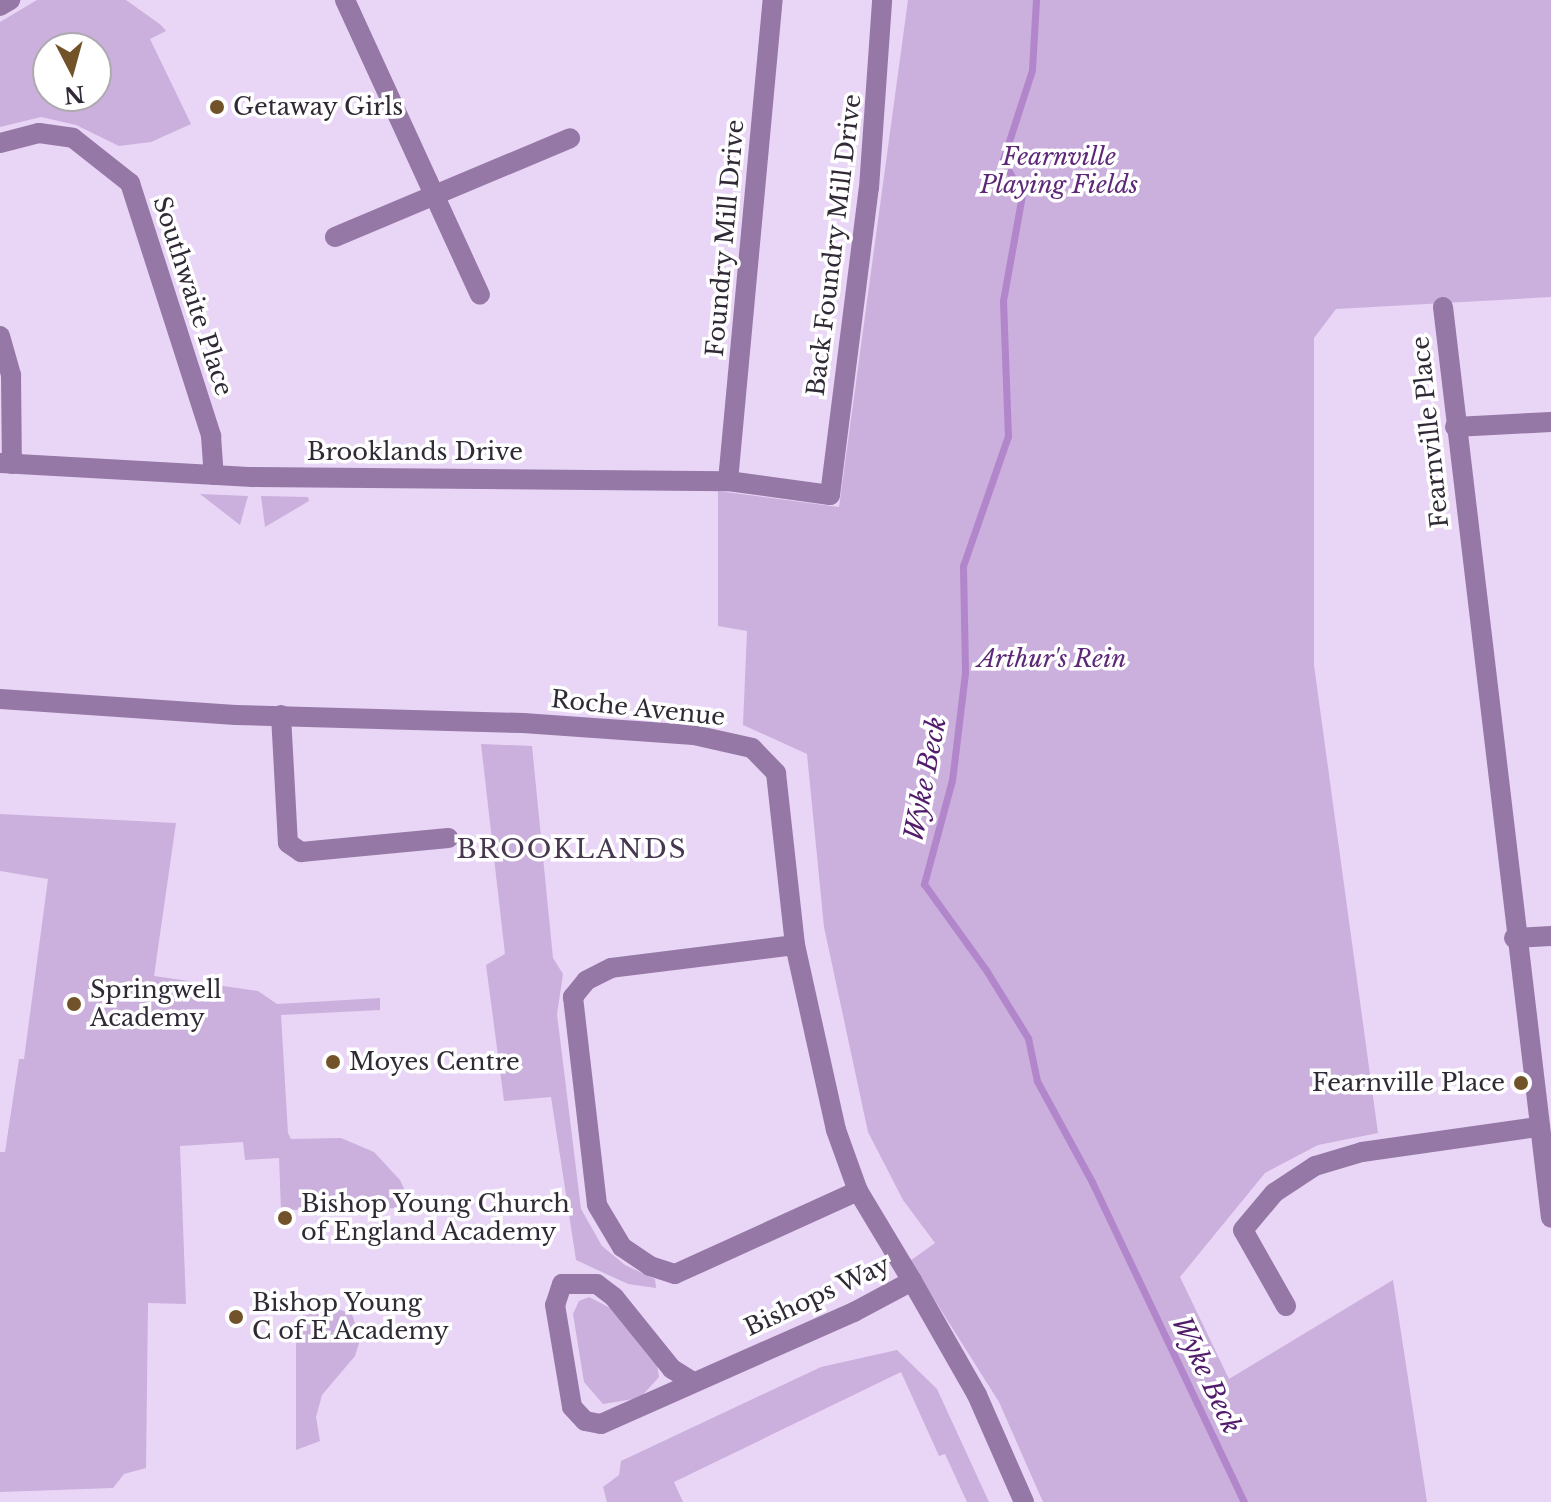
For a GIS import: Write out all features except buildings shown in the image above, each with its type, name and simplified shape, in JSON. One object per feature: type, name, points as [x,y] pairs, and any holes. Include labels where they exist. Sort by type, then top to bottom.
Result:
[{"type":"street","points":[[0,6],[10,0]]},
{"type":"street","points":[[345,0],[480,295]]},
{"type":"street","name":"Foundry Mill Drive","points":[[728,481],[773,0]]},
{"type":"street","name":"Back Foundry Mill Drive","points":[[830,495],[869,188],[882,0]]},
{"type":"street","name":"Southwaite Place","points":[[0,143],[39,133],[73,138],[130,183],[211,436],[214,475]]},
{"type":"street","points":[[335,237],[570,138]]},
{"type":"street","name":"Fearnville Place","points":[[1443,307],[1514,938],[1551,1218]]},
{"type":"street","points":[[0,336],[11,375],[6,464]]},
{"type":"street","points":[[1455,427],[1551,422]]},
{"type":"street","name":"Brooklands Drive","points":[[6,464],[214,475],[728,481],[830,495]]},
{"type":"street","name":"Roche Avenue","points":[[0,699],[694,735],[752,748],[776,773],[795,945],[836,1130],[858,1191],[912,1281]]},
{"type":"street","points":[[281,715],[288,843],[301,852],[448,838]]},
{"type":"street","points":[[1514,938],[1551,936]]},
{"type":"street","points":[[795,945],[611,968],[586,981],[573,997],[597,1205],[622,1247],[650,1266],[675,1274],[858,1191]]},
{"type":"street","points":[[1286,1306],[1243,1230],[1274,1193],[1315,1166],[1362,1152],[1538,1127]]},
{"type":"street","name":"Bishops Way","points":[[693,1382],[672,1369],[614,1297],[597,1284],[562,1284],[555,1305],[565,1383],[572,1407],[585,1421],[601,1424],[854,1312],[912,1281],[977,1395],[1024,1502]]},
{"type":"green space","points":[[37,0],[126,0],[166,31],[150,39],[191,124],[151,142],[119,146],[76,125],[41,117],[0,127],[0,22]]},
{"type":"green space","name":"Arthur's Rein","points":[[908,0],[1551,0],[1551,297],[1336,309],[1314,338],[1314,665],[1378,1133],[1318,1145],[1265,1173],[1180,1277],[1229,1379],[1393,1280],[1427,1502],[1043,1502],[999,1402],[910,1261],[935,1243],[903,1200],[868,1132],[824,927],[807,754],[743,725],[747,631],[718,626],[718,491],[839,507]]},
{"type":"green space","points":[[200,494],[248,496],[240,525]]},
{"type":"green space","points":[[261,496],[308,497],[309,501],[265,527]]},
{"type":"green space","points":[[481,744],[532,746],[553,958],[563,974],[557,1014],[581,1209],[602,1246],[625,1265],[655,1279],[656,1288],[628,1284],[576,1260],[551,1097],[504,1101],[486,965],[505,954]]},
{"type":"green space","points":[[0,814],[176,823],[154,976],[258,991],[277,1004],[380,998],[380,1010],[281,1015],[288,1133],[291,1139],[341,1138],[374,1152],[400,1180],[408,1197],[404,1208],[281,1210],[279,1158],[245,1160],[243,1142],[180,1146],[186,1304],[148,1303],[146,1468],[124,1474],[113,1488],[0,1492],[0,1152],[5,1152],[19,1059],[24,1059],[48,879],[0,871]]},
{"type":"green space","points":[[589,1297],[618,1312],[657,1364],[659,1377],[640,1398],[603,1404],[584,1382],[573,1314],[579,1301]]},
{"type":"green space","points":[[325,1305],[352,1314],[360,1340],[355,1356],[322,1395],[316,1417],[320,1441],[296,1450],[296,1325],[305,1312]]},
{"type":"green space","points":[[897,1350],[937,1389],[989,1502],[967,1502],[945,1454],[939,1456],[901,1372],[674,1482],[683,1502],[607,1502],[603,1487],[619,1475],[621,1461],[821,1367]]},
{"type":"waterway","name":"Wyke Beck","points":[[1036,0],[1032,70],[1003,160],[1022,195],[1003,301],[1008,436],[963,566],[965,673],[952,780],[924,884],[986,970],[1028,1038],[1037,1081],[1092,1182],[1244,1502]]},
{"type":"place","name":"Getaway Girls","points":[[217,107]]},
{"type":"place","name":"Springwell Academy","points":[[74,1004]]},
{"type":"place","name":"Moyes Centre","points":[[333,1062]]},
{"type":"place","name":"Fearnville Place","points":[[1521,1083]]},
{"type":"place","name":"Bishop Young Church of England Academy","points":[[285,1218]]},
{"type":"place","name":"Bishop Young C of E Academy","points":[[236,1317]]},
{"type":"district","name":"BROOKLANDS","points":[[572,850]]},
{"type":"park label","name":"Fearnville Playing Fields","points":[[1059,171]]}]
